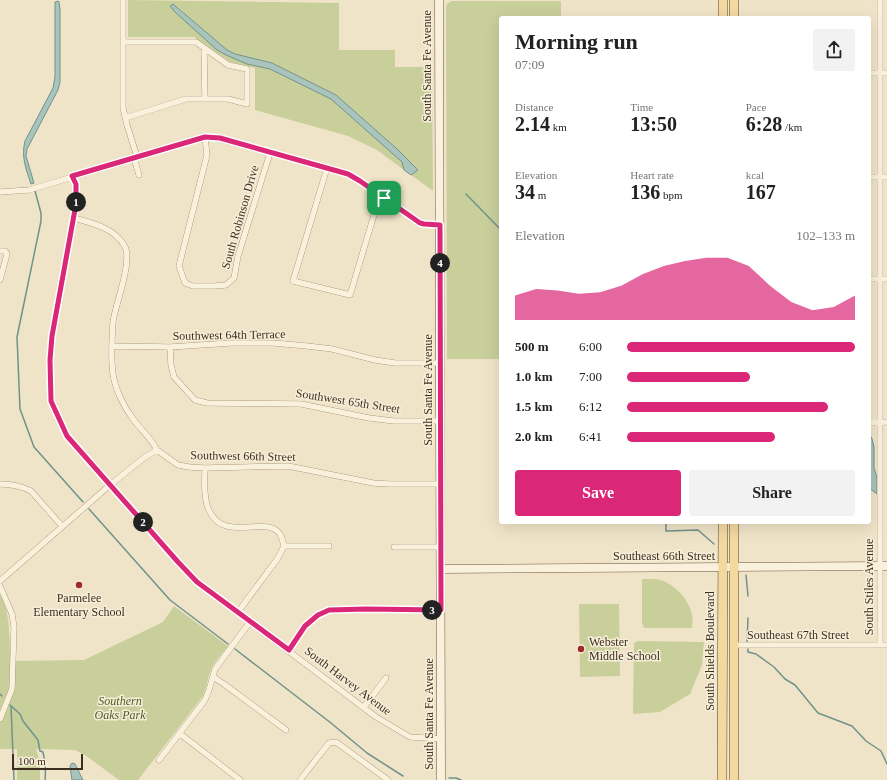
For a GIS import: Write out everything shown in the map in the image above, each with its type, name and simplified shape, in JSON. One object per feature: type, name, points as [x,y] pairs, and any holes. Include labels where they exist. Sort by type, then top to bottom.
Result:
[{"type":"main road","name":"South Santa Fe Avenue","points":[[439,0],[441,780]]},
{"type":"main road","points":[[722,0],[722,16]]},
{"type":"main road","points":[[734,0],[734,16]]},
{"type":"main road","name":"South Shields Boulevard","points":[[722,780],[723,524]]},
{"type":"main road","name":"South Shields Boulevard","points":[[734,524],[734,780]]},
{"type":"main road","name":"Southeast 66th Street","points":[[441,569],[884,566]]},
{"type":"street","points":[[123,0],[123,108],[139,175]]},
{"type":"street","name":"South Stiles Avenue","points":[[880,0],[880,73],[884,177],[884,279],[880,422],[880,480],[884,566],[880,645]]},
{"type":"street","points":[[123,42],[196,42],[228,65],[247,69],[247,104],[228,99],[186,99],[125,118]]},
{"type":"street","points":[[204,48],[205,99]]},
{"type":"street","points":[[871,73],[887,73]]},
{"type":"street","points":[[0,192],[29,190],[205,137],[220,138],[354,177],[420,223],[440,225]]},
{"type":"street","name":"South Robinson Drive","points":[[205,137],[207,155],[179,266],[185,283],[193,286],[202,287],[226,285],[234,278],[240,249],[270,153]]},
{"type":"street","points":[[327,168],[293,281],[350,295],[374,215],[384,198]]},
{"type":"street","name":"South Harvey Avenue","points":[[72,176],[77,193],[74,218],[52,336],[50,360],[51,401],[67,436],[197,582],[382,720],[410,737],[441,739]]},
{"type":"street","points":[[871,177],[884,177]]},
{"type":"street","name":"Southwest 66th Street","points":[[74,218],[100,226],[114,234],[125,245],[127,257],[123,282],[113,321],[113,375],[122,401],[133,419],[157,450],[178,465],[205,468],[288,466],[373,483],[440,484]]},
{"type":"street","points":[[0,280],[7,258],[7,254],[2,251]]},
{"type":"street","points":[[871,279],[884,279]]},
{"type":"street","name":"Southwest 64th Terrace","points":[[113,346],[170,347],[231,343],[273,343],[332,349],[375,360],[395,363],[440,363]]},
{"type":"street","name":"Southwest 65th Street","points":[[170,347],[171,365],[174,378],[195,400],[207,403],[301,404],[376,419],[394,421],[440,421]]},
{"type":"street","points":[[871,422],[887,422]]},
{"type":"street","points":[[0,581],[110,485],[145,457],[157,450]]},
{"type":"street","points":[[205,468],[207,507],[217,521],[225,526],[234,528],[267,527],[273,529],[280,534],[284,546],[278,558],[238,612]]},
{"type":"street","points":[[0,484],[10,484],[31,491],[62,526]]},
{"type":"street","points":[[284,546],[329,546]]},
{"type":"street","points":[[394,547],[441,547]]},
{"type":"street","points":[[0,586],[12,614],[14,627],[12,689],[0,719]]},
{"type":"street","points":[[289,650],[305,626],[318,615],[329,610],[441,610]]},
{"type":"street","points":[[159,760],[204,700],[209,690],[215,669],[250,622]]},
{"type":"street","name":"Southeast 67th Street","points":[[734,645],[887,645]]},
{"type":"street","points":[[213,677],[286,730]]},
{"type":"street","points":[[364,707],[386,678]]},
{"type":"street","points":[[179,733],[240,780]]},
{"type":"street","points":[[300,780],[329,743],[336,742],[388,780]]},
{"type":"green space","points":[[128,0],[339,3],[339,50],[395,50],[395,67],[432,67],[433,191],[411,175],[418,169],[336,95],[272,63],[235,54],[227,50],[174,4],[226,55],[247,64],[270,69],[331,99],[402,162],[404,170],[377,150],[348,136],[255,110],[255,68],[230,62],[194,37],[128,37]]},
{"type":"green space","points":[[452,1],[561,1],[561,16],[499,16],[499,359],[447,359],[447,4]]},
{"type":"green space","points":[[642,579],[661,580],[679,591],[690,609],[692,628],[644,628],[642,623]]},
{"type":"green space","name":"Southern Oaks Park","points":[[0,594],[4,602],[8,619],[11,661],[84,660],[163,622],[174,606],[228,646],[212,667],[203,696],[138,780],[119,780],[85,755],[75,750],[36,749],[40,762],[40,780],[17,780],[17,749],[0,749]]},
{"type":"green space","points":[[579,604],[619,604],[620,676],[580,677]]},
{"type":"green space","points":[[638,641],[704,642],[702,665],[690,694],[660,712],[633,714],[634,643]]},
{"type":"water","points":[[58,1],[60,9],[60,82],[58,90],[27,149],[26,156],[34,183],[31,184],[25,163],[24,147],[25,141],[53,88],[55,77],[55,2]]},
{"type":"water","points":[[173,4],[227,50],[235,54],[272,63],[336,95],[397,149],[418,170],[411,175],[404,170],[402,162],[331,99],[270,69],[247,64],[217,50],[175,12],[170,6]]},
{"type":"water","points":[[871,437],[874,447],[874,468],[877,478],[877,494],[871,490]]},
{"type":"water","points":[[72,763],[75,764],[83,780],[72,780],[70,766]]},
{"type":"waterway","points":[[35,191],[41,213],[41,221],[17,337],[20,409],[34,447],[83,502]]},
{"type":"waterway","points":[[466,194],[499,228]]},
{"type":"waterway","points":[[89,509],[170,600],[228,644]]},
{"type":"waterway","points":[[666,524],[666,531],[698,530],[714,544]]},
{"type":"waterway","points":[[746,575],[748,596]]},
{"type":"waterway","points":[[747,642],[748,618]]},
{"type":"waterway","points":[[235,649],[331,723],[367,753],[403,776]]},
{"type":"waterway","points":[[748,649],[748,652],[756,654],[774,667],[785,679],[795,685],[818,713],[852,726],[866,741],[881,751],[887,764]]},
{"type":"waterway","points":[[10,705],[20,714],[23,721],[38,740],[40,751],[43,752],[44,755],[45,780]]},
{"type":"waterway","points":[[11,706],[14,780]]},
{"type":"waterway","points":[[449,778],[461,780]]},
{"type":"place","name":"Parmelee Elementary School","points":[[79,585]]},
{"type":"place","name":"Webster Middle School","points":[[581,649]]},
{"type":"route","points":[[205,137],[214,137],[348,174],[384,198],[420,223],[440,225],[441,610],[329,610],[318,615],[305,626],[289,650],[197,582],[67,436],[51,401],[50,360],[55,317],[76,204],[76,184],[72,176],[205,137]]}]
